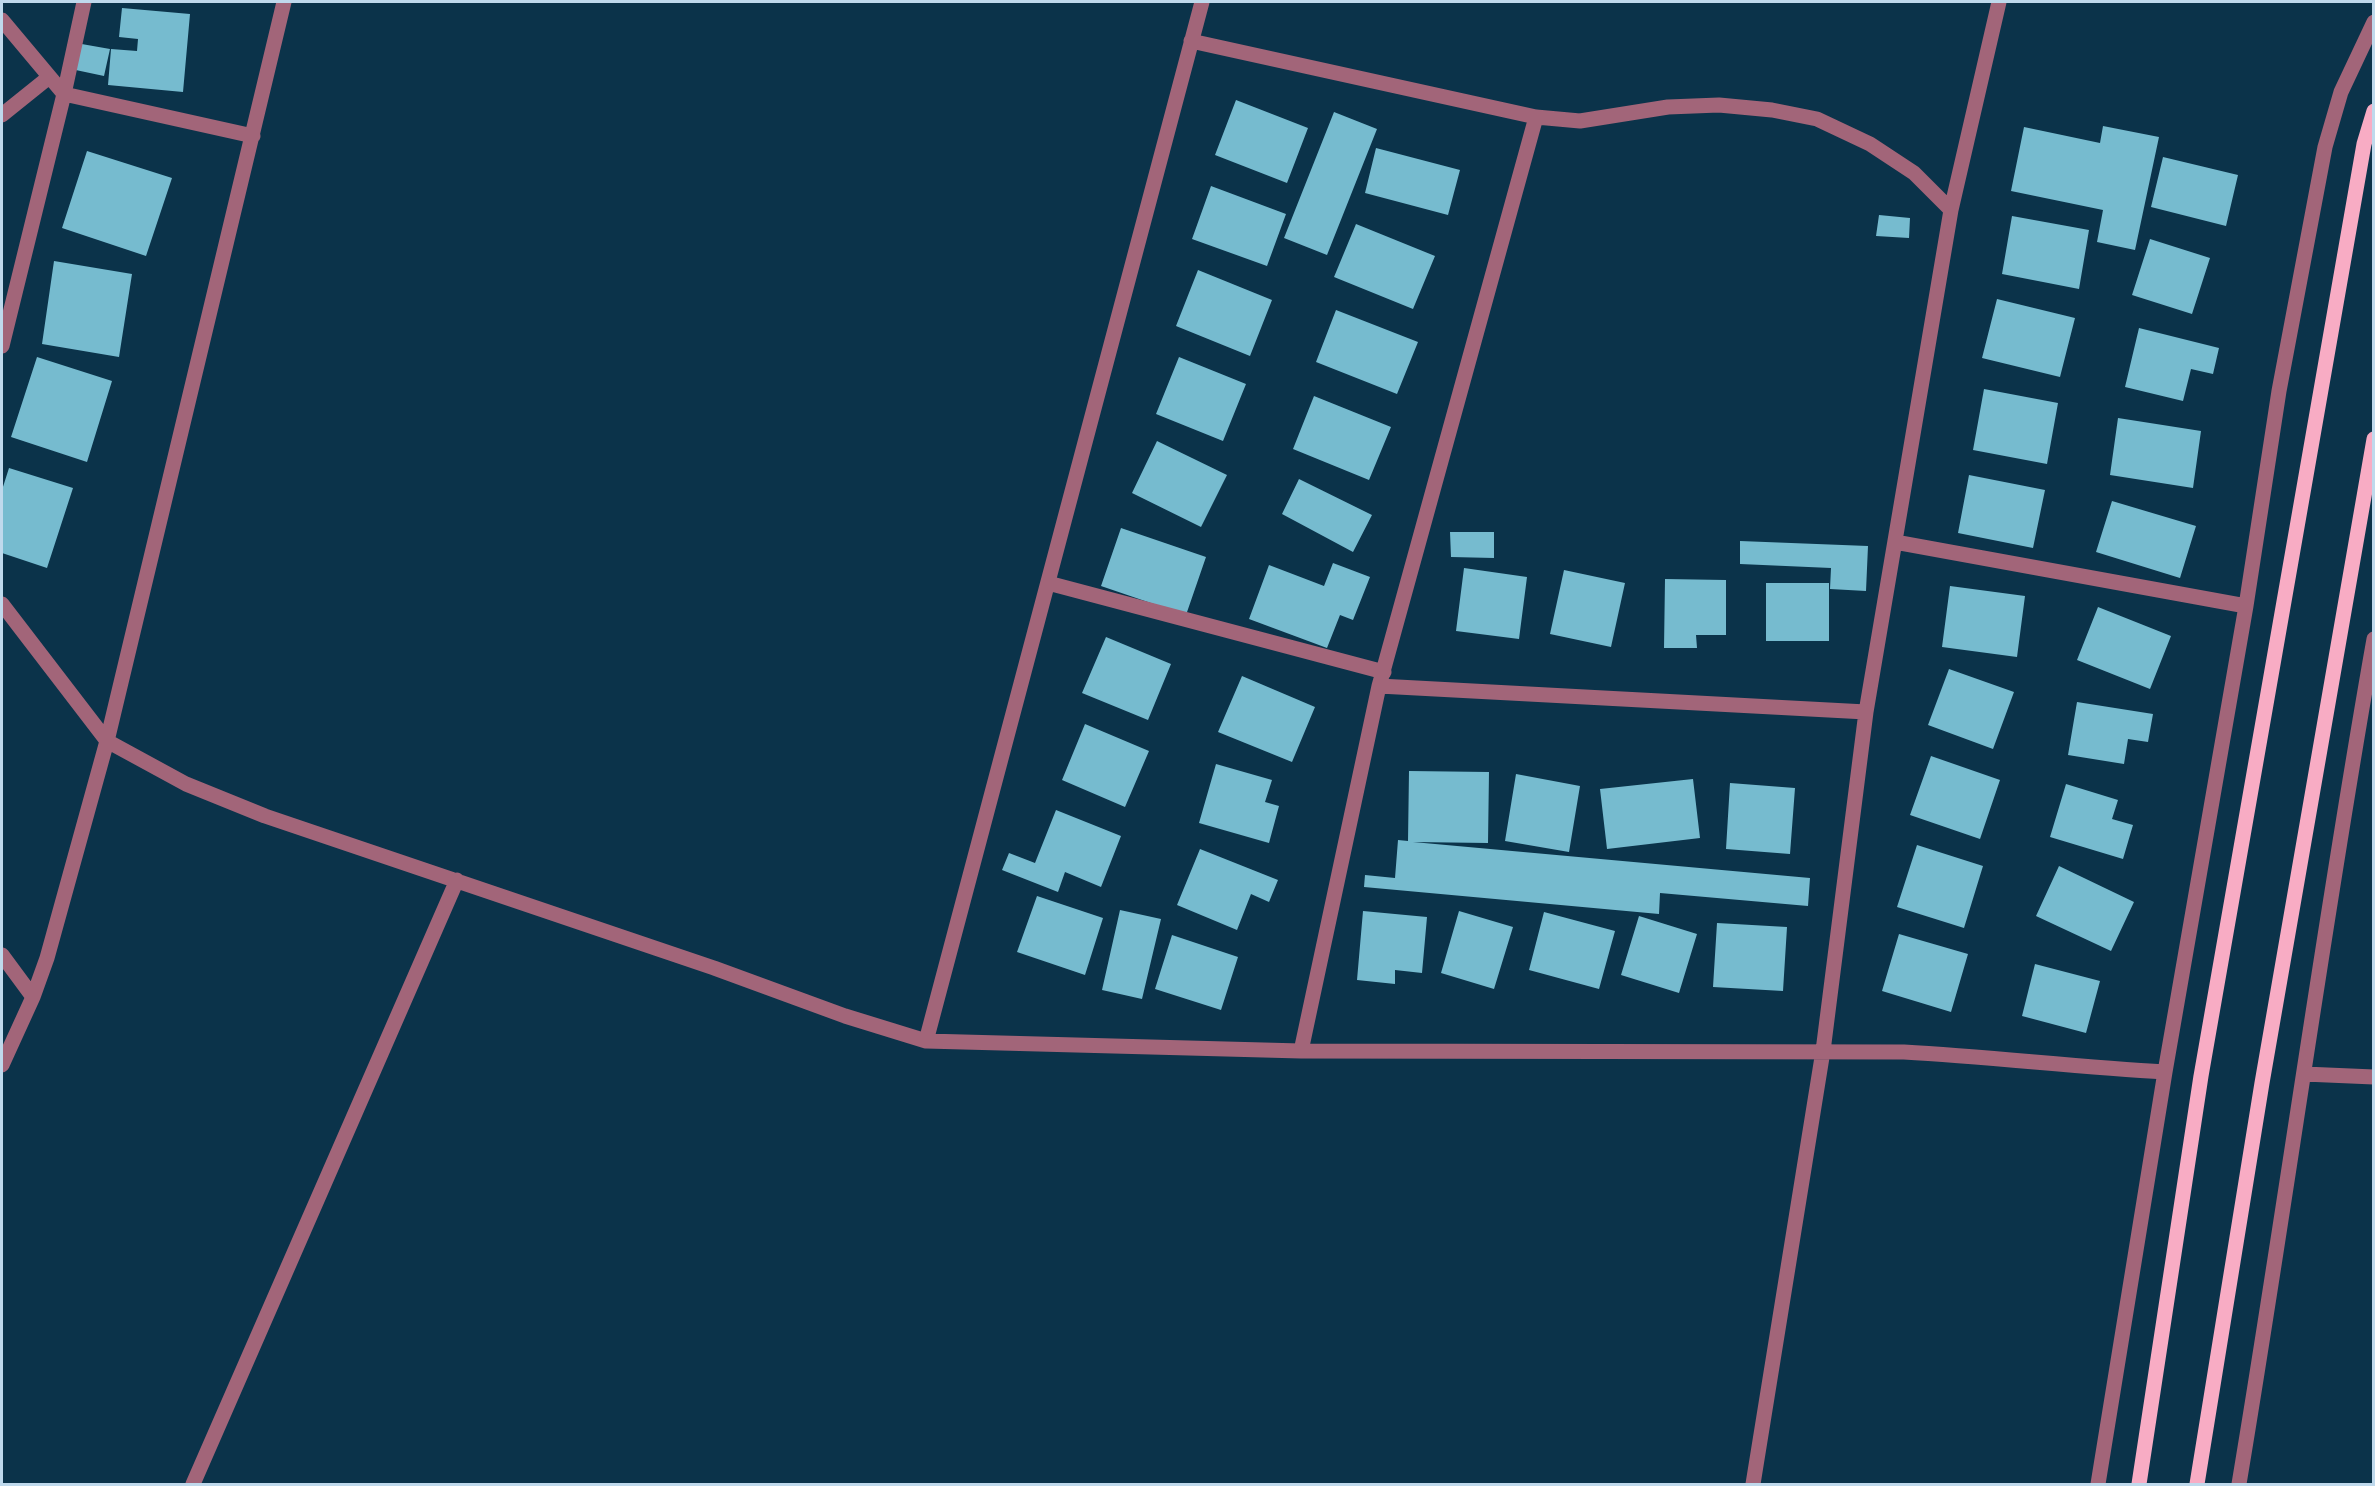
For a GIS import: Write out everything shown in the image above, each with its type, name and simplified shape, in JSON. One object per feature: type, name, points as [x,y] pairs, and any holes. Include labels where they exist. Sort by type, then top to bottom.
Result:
[{"type":"main road","points":[[2139,1485],[2203,1064],[2364,144],[2373,111]]},
{"type":"main road","points":[[2198,1485],[2262,1083],[2373,439]]},
{"type":"street","points":[[2,346],[64,94],[84,2]]},
{"type":"street","points":[[2,1065],[33,997],[47,958],[107,741],[284,2]]},
{"type":"street","points":[[926,1041],[1202,2]]},
{"type":"street","points":[[1753,1485],[1823,1051],[1866,712],[1894,542],[1951,210],[1999,2]]},
{"type":"street","points":[[2,20],[48,78],[64,94],[253,136]]},
{"type":"street","points":[[2098,1485],[2165,1072],[2247,606],[2279,391],[2325,147],[2341,92],[2373,22]]},
{"type":"street","points":[[1191,41],[1536,117],[1580,121],[1668,107],[1719,105],[1772,110],[1817,119],[1870,144],[1914,173],[1951,210]]},
{"type":"street","points":[[2,115],[48,78]]},
{"type":"street","points":[[1301,1051],[1382,679],[1536,117]]},
{"type":"street","points":[[2,293],[12,306]]},
{"type":"street","points":[[1894,542],[2247,606]]},
{"type":"street","points":[[1047,583],[1382,679],[1866,712]]},
{"type":"street","points":[[2,604],[107,741],[186,784],[265,816],[457,880],[845,1016],[926,1041],[1301,1051],[1823,1051],[1979,1056],[2067,1067],[2165,1072]]},
{"type":"street","points":[[2239,1485],[2304,1074],[2338,838],[2373,639]]},
{"type":"street","points":[[193,1485],[457,880]]},
{"type":"street","points":[[2,955],[33,997]]},
{"type":"street","points":[[2304,1074],[2373,1077]]},
{"type":"building","points":[[122,8],[190,14],[183,92],[108,85],[111,49],[137,51],[138,39],[119,37]]},
{"type":"building","points":[[76,43],[110,49],[104,76],[71,69]]},
{"type":"building","points":[[1236,100],[1308,128],[1287,183],[1215,155]]},
{"type":"building","points":[[1334,112],[1377,129],[1327,255],[1284,238]]},
{"type":"building","points":[[2103,126],[2159,137],[2135,250],[2097,242],[2103,210],[2011,191],[2024,127],[2100,143]]},
{"type":"building","points":[[1376,148],[1460,170],[1448,215],[1365,193]]},
{"type":"building","points":[[87,151],[172,178],[146,256],[62,228]]},
{"type":"building","points":[[2163,157],[2238,175],[2226,226],[2151,207]]},
{"type":"building","points":[[1211,186],[1286,214],[1267,266],[1192,239]]},
{"type":"building","points":[[1879,215],[1910,218],[1909,238],[1876,236]]},
{"type":"building","points":[[2012,216],[2089,230],[2079,289],[2002,274]]},
{"type":"building","points":[[1356,224],[1435,256],[1413,309],[1334,277]]},
{"type":"building","points":[[2150,239],[2210,258],[2192,314],[2132,295]]},
{"type":"building","points":[[54,261],[132,274],[119,357],[42,344]]},
{"type":"building","points":[[1198,270],[1272,300],[1250,356],[1176,326]]},
{"type":"building","points":[[1997,299],[2075,318],[2060,377],[1982,358]]},
{"type":"building","points":[[1336,310],[1418,342],[1397,394],[1316,362]]},
{"type":"building","points":[[2139,328],[2219,348],[2213,374],[2191,369],[2183,401],[2125,387]]},
{"type":"building","points":[[37,357],[112,381],[87,462],[11,437]]},
{"type":"building","points":[[1179,357],[1246,384],[1223,441],[1156,414]]},
{"type":"building","points":[[1984,389],[2058,403],[2047,464],[1973,450]]},
{"type":"building","points":[[1314,396],[1391,427],[1369,480],[1293,449]]},
{"type":"building","points":[[2118,418],[2201,431],[2193,488],[2110,475]]},
{"type":"building","points":[[1157,441],[1227,475],[1201,527],[1132,493]]},
{"type":"building","points":[[9,468],[73,488],[47,568],[2,553],[2,490]]},
{"type":"building","points":[[1969,475],[2045,490],[2033,548],[1958,533]]},
{"type":"building","points":[[1299,479],[1372,515],[1353,552],[1282,514]]},
{"type":"building","points":[[2112,501],[2196,526],[2180,578],[2096,552]]},
{"type":"building","points":[[1121,528],[1206,557],[1186,615],[1101,586]]},
{"type":"building","points":[[1450,532],[1494,532],[1494,558],[1451,557]]},
{"type":"building","points":[[1740,541],[1868,546],[1866,591],[1830,589],[1831,568],[1740,564]]},
{"type":"building","points":[[1333,563],[1370,577],[1353,620],[1340,615],[1327,648],[1249,619],[1269,565],[1324,586]]},
{"type":"building","points":[[1464,568],[1527,577],[1519,639],[1456,631]]},
{"type":"building","points":[[1564,570],[1625,583],[1611,647],[1550,634]]},
{"type":"building","points":[[1665,579],[1726,580],[1726,635],[1696,635],[1697,648],[1664,648]]},
{"type":"building","points":[[1766,583],[1829,583],[1829,641],[1766,641]]},
{"type":"building","points":[[1950,586],[2025,596],[2017,657],[1942,647]]},
{"type":"building","points":[[2098,607],[2171,636],[2150,689],[2077,660]]},
{"type":"building","points":[[1106,637],[1171,664],[1148,720],[1082,693]]},
{"type":"building","points":[[1949,669],[2014,692],[1993,749],[1928,725]]},
{"type":"building","points":[[1242,676],[1315,707],[1292,762],[1218,732]]},
{"type":"building","points":[[2077,702],[2153,714],[2148,742],[2128,739],[2124,764],[2068,755]]},
{"type":"building","points":[[1085,724],[1149,751],[1125,807],[1062,780]]},
{"type":"building","points":[[1931,756],[2000,780],[1980,839],[1910,815]]},
{"type":"building","points":[[1216,764],[1272,780],[1265,802],[1279,806],[1269,843],[1199,823]]},
{"type":"building","points":[[1409,771],[1489,772],[1488,843],[1413,842],[1810,878],[1808,906],[1660,893],[1659,914],[1364,887],[1365,875],[1395,878],[1398,840],[1408,841]]},
{"type":"building","points":[[1516,774],[1580,786],[1569,852],[1505,841]]},
{"type":"building","points":[[1693,779],[1700,838],[1607,849],[1600,789]]},
{"type":"building","points":[[1730,783],[1795,788],[1790,854],[1726,849]]},
{"type":"building","points":[[2066,784],[2118,800],[2112,819],[2133,825],[2123,859],[2050,837]]},
{"type":"building","points":[[1056,810],[1121,836],[1101,887],[1065,872],[1058,892],[1002,870],[1009,853],[1035,863]]},
{"type":"building","points":[[1917,845],[1983,866],[1964,928],[1897,907]]},
{"type":"building","points":[[1200,849],[1278,880],[1269,902],[1251,894],[1237,930],[1177,905]]},
{"type":"building","points":[[2059,866],[2134,902],[2111,951],[2036,916]]},
{"type":"building","points":[[1037,896],[1103,918],[1085,975],[1017,952]]},
{"type":"building","points":[[1120,910],[1161,919],[1142,999],[1102,990]]},
{"type":"building","points":[[1363,911],[1427,917],[1422,973],[1395,970],[1395,984],[1357,980]]},
{"type":"building","points":[[1459,911],[1513,927],[1494,989],[1441,973]]},
{"type":"building","points":[[1544,912],[1615,931],[1599,989],[1529,970]]},
{"type":"building","points":[[1639,916],[1697,934],[1679,993],[1621,975]]},
{"type":"building","points":[[1717,923],[1787,927],[1783,991],[1713,987]]},
{"type":"building","points":[[1899,934],[1968,954],[1951,1012],[1882,991]]},
{"type":"building","points":[[1172,935],[1238,957],[1221,1010],[1155,989]]},
{"type":"building","points":[[2035,964],[2100,981],[2086,1033],[2022,1016]]}]
